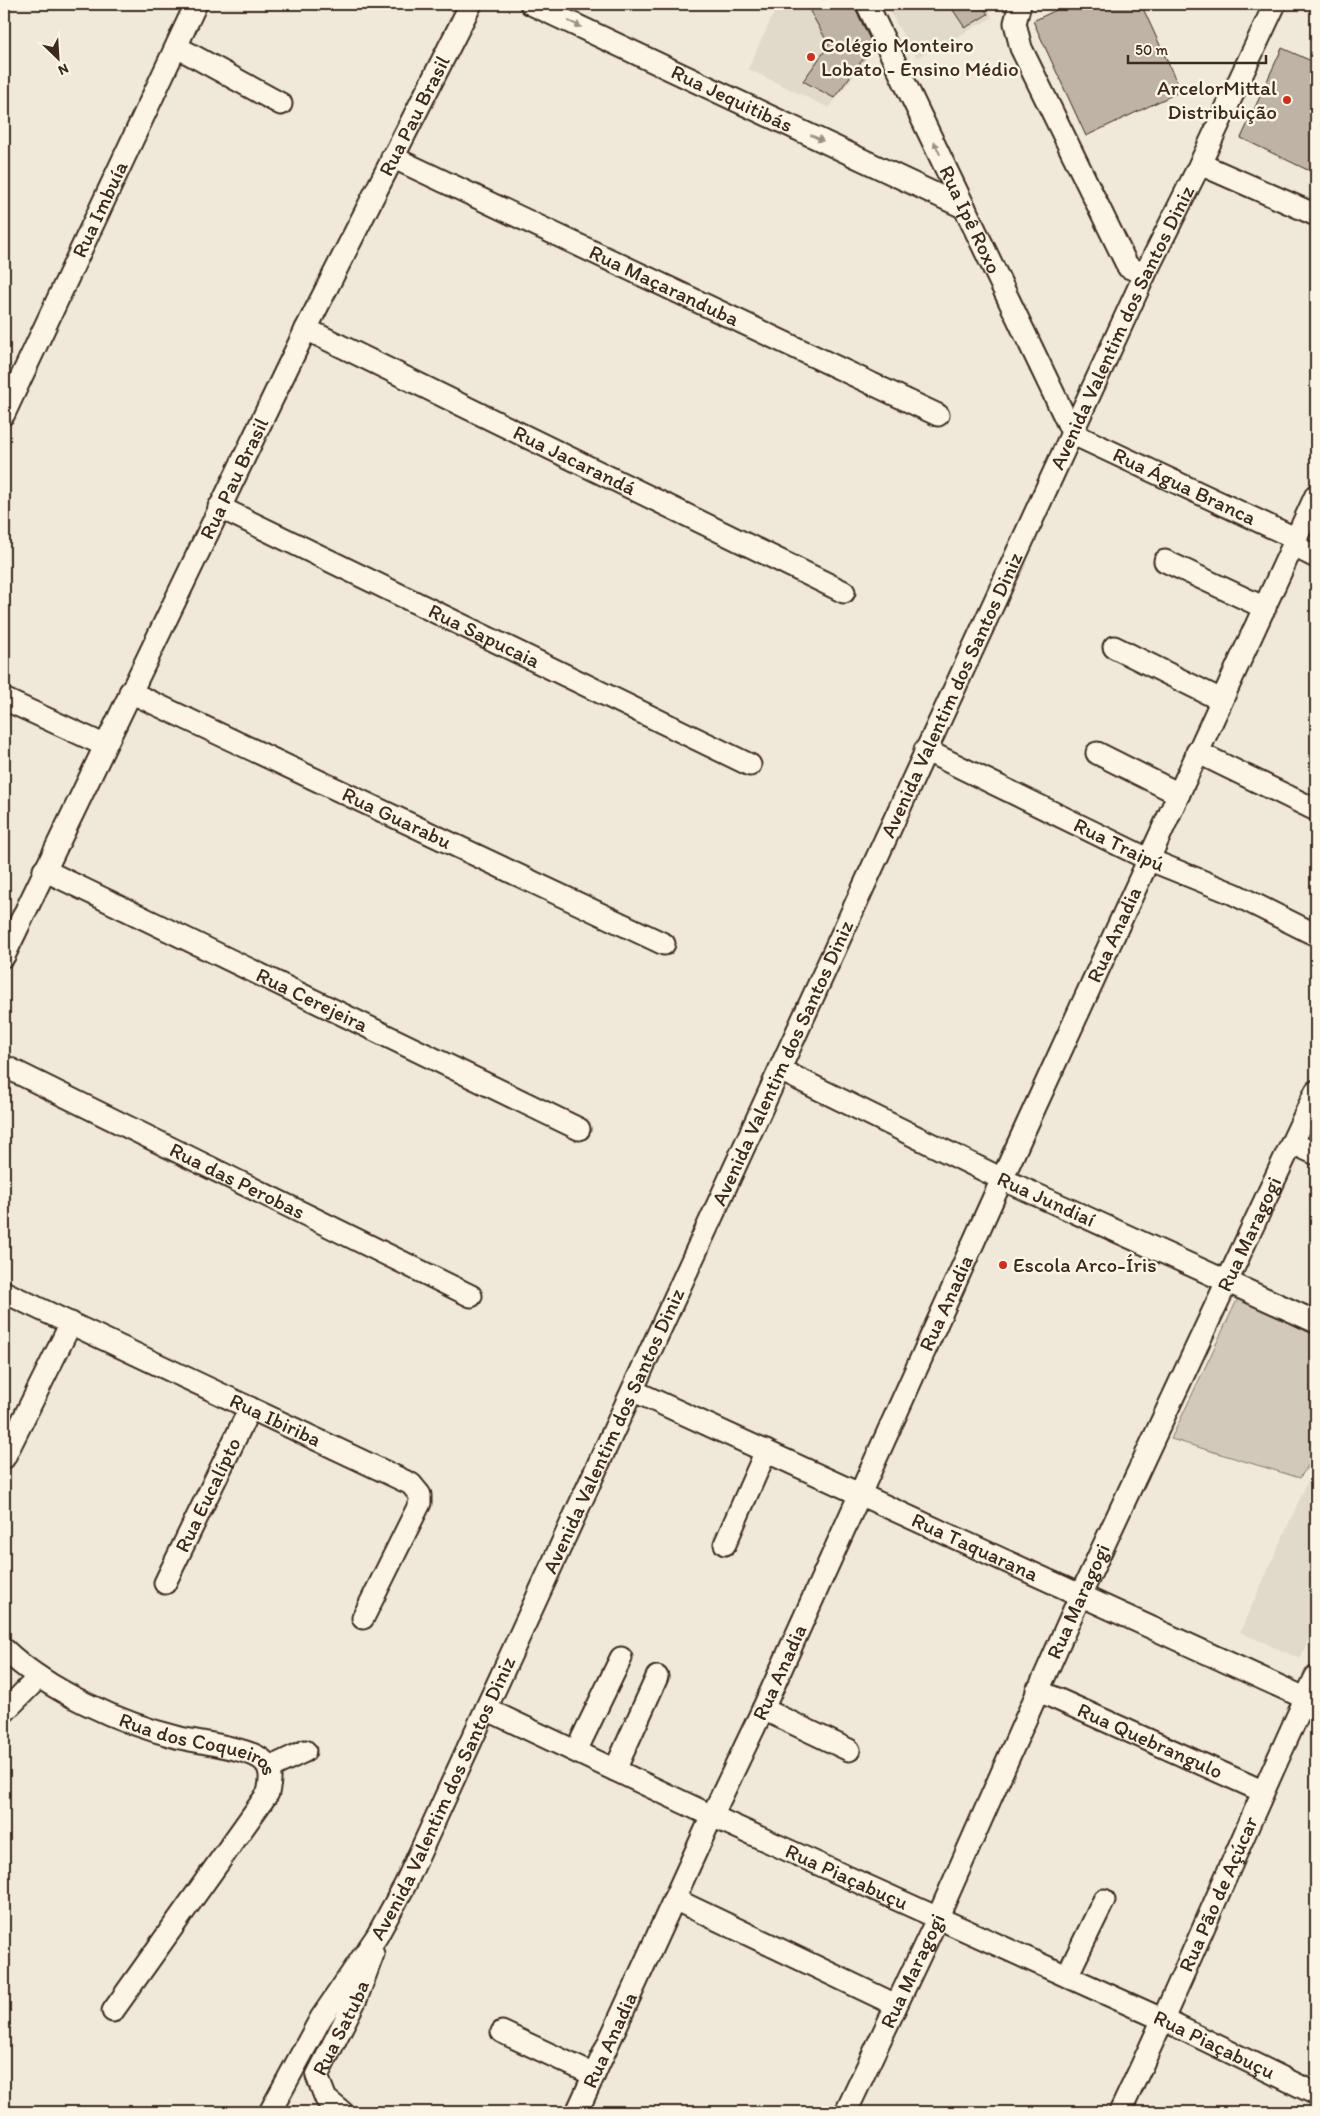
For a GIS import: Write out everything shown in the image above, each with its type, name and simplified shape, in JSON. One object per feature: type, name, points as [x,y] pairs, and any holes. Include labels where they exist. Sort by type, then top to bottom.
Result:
[{"type":"street","name":"Rua Imbuía","points":[[4,414],[196,4]]},
{"type":"street","name":"Rua Pau Brasil","points":[[4,956],[306,329],[471,4]]},
{"type":"street","name":"Rua Jequitibás","points":[[531,4],[965,208]]},
{"type":"street","name":"Rua Ipê Roxo","points":[[867,4],[1073,434]]},
{"type":"street","points":[[1020,4],[1015,23],[1021,48],[1128,266],[1145,274]]},
{"type":"street","name":"Avenida Valentim dos Santos Diniz","points":[[270,2112],[321,2018],[377,1936],[405,1885],[634,1391],[1145,274],[1200,164],[1275,4]]},
{"type":"street","points":[[177,46],[281,104]]},
{"type":"street","name":"Rua Maçaranduba","points":[[392,157],[938,415]]},
{"type":"street","points":[[1200,164],[1316,214]]},
{"type":"street","points":[[933,192],[952,181]]},
{"type":"street","name":"Rua Jacarandá","points":[[306,329],[844,592]]},
{"type":"street","name":"Rua Água Branca","points":[[1073,434],[1295,542],[1316,557]]},
{"type":"street","name":"Rua Anadia","points":[[577,2112],[763,1709],[1002,1179],[1316,495]]},
{"type":"street","name":"Rua Sapucaia","points":[[219,507],[750,765]]},
{"type":"street","points":[[1166,561],[1265,608]]},
{"type":"street","points":[[1114,647],[1222,700]]},
{"type":"street","name":"Rua Guarabu","points":[[130,692],[664,944]]},
{"type":"street","points":[[5,702],[104,745]]},
{"type":"street","name":"Rua Traipú","points":[[926,750],[1150,860],[1234,894],[1316,935]]},
{"type":"street","points":[[1197,752],[1316,810]]},
{"type":"street","points":[[1097,753],[1179,794]]},
{"type":"street","name":"Rua Cerejeira","points":[[44,870],[579,1129]]},
{"type":"street","name":"Rua das Perobas","points":[[4,1066],[471,1296]]},
{"type":"street","name":"Rua Jundiaí","points":[[780,1070],[1002,1179],[1316,1322]]},
{"type":"street","name":"Rua Maragogi","points":[[846,2112],[938,1917],[1081,1594],[1315,1095]]},
{"type":"street","points":[[1292,1143],[1316,1154]]},
{"type":"street","name":"Rua Ibiriba","points":[[4,1292],[412,1484],[420,1495],[420,1503],[363,1618]]},
{"type":"street","points":[[4,1458],[71,1323]]},
{"type":"street","name":"Rua Taquarana","points":[[634,1391],[1081,1594],[1311,1701]]},
{"type":"street","name":"Rua Eucalípto","points":[[165,1583],[250,1408]]},
{"type":"street","points":[[725,1544],[766,1451]]},
{"type":"street","name":"Rua dos Coqueiros","points":[[4,1648],[40,1677],[110,1715],[177,1737],[257,1756],[269,1768],[271,1779],[268,1793],[113,2011]]},
{"type":"street","points":[[576,1751],[620,1658]]},
{"type":"street","name":"Rua Pão de Açúcar","points":[[1120,2112],[1164,2020],[1262,1791],[1311,1701],[1316,1676]]},
{"type":"street","points":[[4,1712],[40,1677]]},
{"type":"street","points":[[615,1770],[657,1677]]},
{"type":"street","name":"Rua Quebrangulo","points":[[1037,1690],[1262,1791]]},
{"type":"street","name":"Rua Piaçabuçu","points":[[486,1709],[712,1816],[1164,2020],[1316,2094]]},
{"type":"street","points":[[763,1709],[849,1750]]},
{"type":"street","points":[[269,1768],[306,1751]]},
{"type":"street","points":[[674,1899],[896,2005]]},
{"type":"street","points":[[1067,1976],[1104,1900]]},
{"type":"street","name":"Rua Satuba","points":[[342,2112],[326,2099],[317,2076],[358,1997],[368,1972],[377,1936]]},
{"type":"street","points":[[502,2032],[594,2075]]},
{"type":"shaded area","name":"Colégio Monteiro Lobato - Ensino Médio","points":[[778,4],[856,4],[878,44],[829,108],[748,69]]},
{"type":"shaded area","points":[[885,4],[987,4],[992,18],[917,58]]},
{"type":"shaded area","points":[[1238,1298],[1316,1336],[1316,1453],[1300,1478],[1171,1439]]},
{"type":"shaded area","points":[[1316,1463],[1316,1623],[1300,1659],[1240,1632]]},
{"type":"building","points":[[806,4],[853,4],[873,46],[834,98],[803,81],[829,45]]},
{"type":"building","points":[[949,4],[981,4],[988,14],[965,28]]},
{"type":"building","points":[[1069,4],[1141,4],[1181,91],[1086,136],[1033,21]]},
{"type":"building","name":"ArcelorMittal Distribuição","points":[[1282,48],[1316,63],[1316,174],[1241,138]]},
{"type":"place","name":"Colégio Monteiro Lobato - Ensino Médio","points":[[811,57]]},
{"type":"place","name":"ArcelorMittal Distribuição","points":[[1287,100]]},
{"type":"place","name":"Escola Arco-Íris","points":[[1003,1265]]}]
